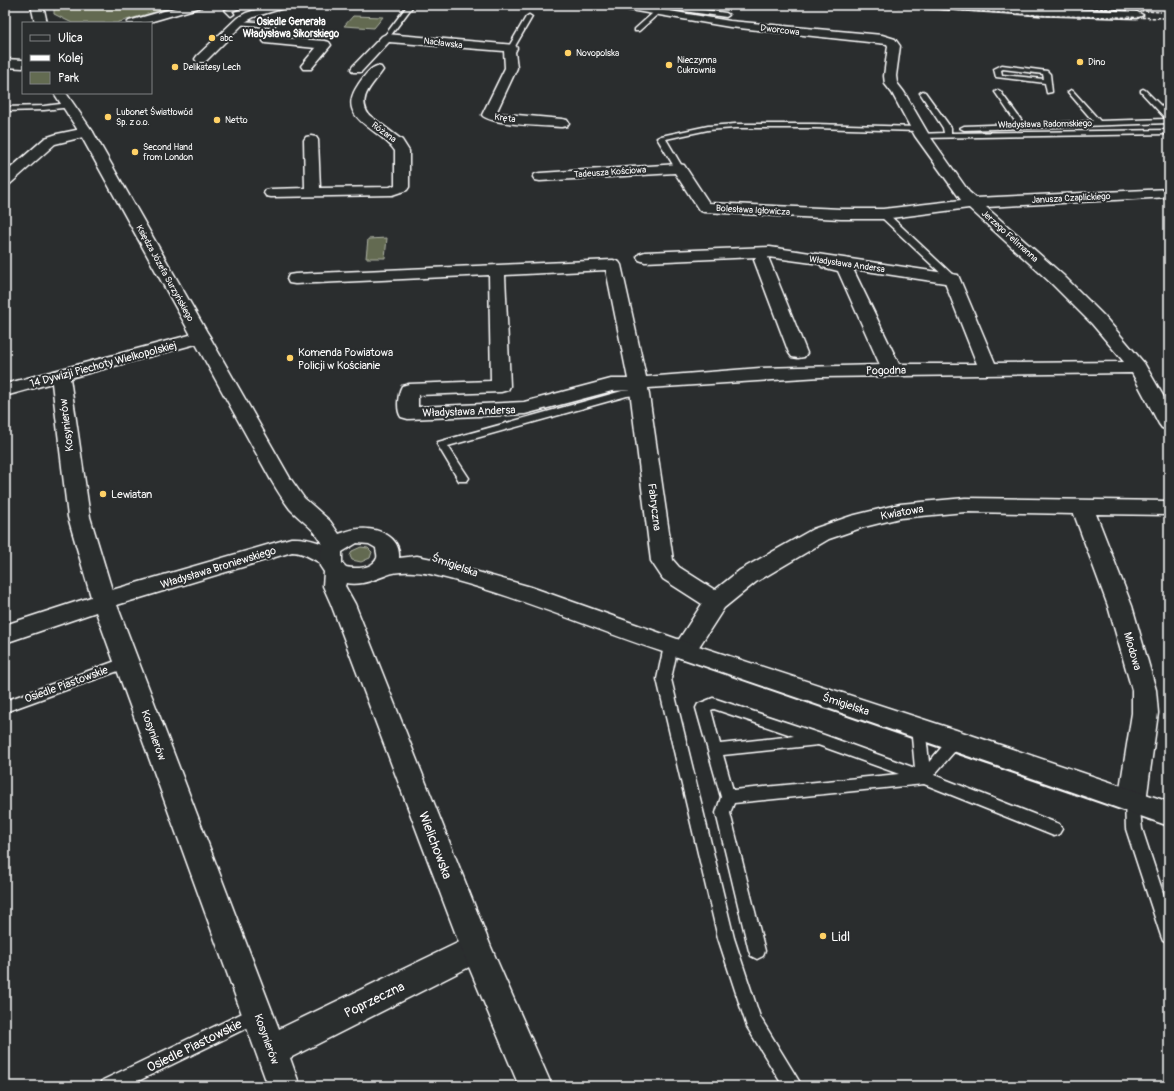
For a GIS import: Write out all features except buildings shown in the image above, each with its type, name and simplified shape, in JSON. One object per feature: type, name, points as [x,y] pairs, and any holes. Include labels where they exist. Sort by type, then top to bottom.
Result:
[{"type":"street","points":[[37,5],[41,22]]},
{"type":"street","points":[[138,22],[197,5]]},
{"type":"street","points":[[200,59],[234,19],[283,5]]},
{"type":"street","name":"Dworcowa","points":[[616,5],[656,9],[824,36],[882,39],[891,41],[894,46],[890,76],[891,84],[898,92]]},
{"type":"street","points":[[929,5],[1039,12],[1137,15]]},
{"type":"street","points":[[357,69],[386,38]]},
{"type":"street","name":"Nacławska","points":[[386,38],[511,48]]},
{"type":"street","points":[[269,42],[325,45],[307,66]]},
{"type":"street","name":"Kręta","points":[[511,48],[509,52],[511,68],[489,115],[497,118],[562,123]]},
{"type":"street","points":[[5,64],[22,64]]},
{"type":"street","name":"Różana","points":[[271,193],[392,191],[402,187],[402,151],[400,145],[396,140],[364,118],[358,111],[356,104],[361,90],[377,70]]},
{"type":"street","name":"Jerzego Fellmanna","points":[[898,92],[920,133],[964,195],[1068,289],[1098,320],[1138,367],[1169,424]]},
{"type":"street","name":"Księdza Józefa Surzyńskiego","points":[[64,99],[86,132],[268,455],[280,480],[297,503],[323,525],[329,533],[333,559]]},
{"type":"street","points":[[5,181],[50,141],[57,138],[86,132]]},
{"type":"street","points":[[310,140],[313,192]]},
{"type":"street","name":"Tadeusza Kościowa","points":[[540,177],[679,168]]},
{"type":"street","name":"Bolesława Igłowicza","points":[[679,168],[704,207],[841,214],[883,214],[973,203]]},
{"type":"street","name":"Janusza Czaplickiego","points":[[973,203],[1166,196]]},
{"type":"street","name":"Władysława Andersa","points":[[645,257],[770,252],[952,279]]},
{"type":"street","name":"Władysława Andersa","points":[[683,263],[794,258],[844,267],[892,370]]},
{"type":"street","points":[[762,260],[798,353]]},
{"type":"street","points":[[295,279],[613,265],[639,386]]},
{"type":"street","name":"Władysława Andersa","points":[[497,270],[501,386],[409,390],[408,413],[525,408],[611,385],[639,386]]},
{"type":"street","points":[[952,279],[988,369]]},
{"type":"street","name":"14 Dywizji Piechoty Wielkopolskiej","points":[[5,390],[201,337]]},
{"type":"street","name":"Pogodna","points":[[639,386],[760,374],[821,371],[1138,367]]},
{"type":"street","name":"Kosynierów","points":[[60,375],[79,517],[104,601],[284,1086]]},
{"type":"street","name":"Fabryczna","points":[[639,386],[662,560],[671,573],[716,602]]},
{"type":"street","name":"Księdza Józefa Surzyńskiego","points":[[268,455],[308,497],[325,512],[365,536]]},
{"type":"street","name":"Kwiatowa","points":[[678,648],[716,602],[748,576],[797,547],[834,529],[877,516],[922,508],[965,505],[1169,508]]},
{"type":"street","name":"Miodowa","points":[[1082,506],[1120,606],[1144,690],[1145,714],[1132,801]]},
{"type":"street","points":[[365,536],[373,537],[386,544],[389,555],[382,567],[367,575],[358,576],[341,574],[333,559],[348,538],[365,536]]},
{"type":"street","name":"Władysława Broniewskiego","points":[[104,601],[291,545],[299,544],[314,548],[333,559]]},
{"type":"street","name":"Śmigielska","points":[[386,544],[438,558],[523,593]]},
{"type":"street","name":"Wielichowska","points":[[333,559],[334,586],[342,601],[476,948],[536,1086]]},
{"type":"street","name":"Śmigielska","points":[[382,567],[417,564],[432,566],[523,593],[678,648],[918,727],[1169,814]]},
{"type":"street","points":[[342,601],[347,588],[358,576]]},
{"type":"street","points":[[5,634],[104,601]]},
{"type":"street","name":"Poprzeczna","points":[[271,1050],[476,948]]},
{"type":"lane","points":[[246,5],[228,10],[234,19],[272,25]]},
{"type":"lane","points":[[719,5],[729,6]]},
{"type":"lane","points":[[386,38],[409,6]]},
{"type":"lane","points":[[637,30],[656,9],[726,15]]},
{"type":"lane","points":[[511,48],[529,17]]},
{"type":"lane","points":[[1048,81],[1001,77],[998,76],[997,69],[1002,67],[1040,71],[1047,74],[1048,81],[1049,92]]},
{"type":"lane","points":[[1143,91],[1169,118]]},
{"type":"lane","points":[[922,92],[947,132],[1022,126],[1169,121]]},
{"type":"lane","points":[[998,92],[1022,126]]},
{"type":"lane","points":[[1071,92],[1098,123]]},
{"type":"lane","points":[[5,108],[44,108],[64,99]]},
{"type":"lane","name":"Bolesława Igłowicza","points":[[679,168],[661,138],[708,128],[735,126],[814,126],[920,133]]},
{"type":"lane","name":"Władysława Radomskiego","points":[[920,133],[1169,132]]},
{"type":"lane","points":[[883,214],[952,279]]},
{"type":"lane","points":[[463,478],[442,444],[626,393],[639,386]]},
{"type":"lane","points":[[678,648],[664,679],[726,938],[753,1021],[793,1086]]},
{"type":"lane","name":"Osiedle Piastowskie","points":[[5,707],[127,662]]},
{"type":"lane","points":[[757,951],[723,813],[728,798],[703,708],[713,703],[819,739],[1054,829]]},
{"type":"lane","points":[[918,727],[923,778]]},
{"type":"lane","points":[[715,750],[819,739]]},
{"type":"lane","points":[[728,798],[923,778],[956,740]]},
{"type":"lane","points":[[1132,801],[1134,829],[1169,936]]},
{"type":"lane","name":"Osiedle Piastowskie","points":[[109,1086],[257,1014]]},
{"type":"green space","points":[[54,5],[179,5],[120,22],[70,22],[54,14]]},
{"type":"green space","points":[[353,16],[383,17],[374,28],[344,26]]},
{"type":"green space","points":[[387,238],[385,258],[366,258],[368,239]]},
{"type":"green space","points":[[361,547],[368,548],[372,552],[370,558],[361,562],[352,560],[350,556],[352,551]]},
{"type":"railway","points":[[872,5],[1050,16],[1169,18]]},
{"type":"railway","points":[[1045,5],[1161,12]]},
{"type":"railway","points":[[1143,5],[1169,7]]},
{"type":"place","name":"abc","points":[[212,38]]},
{"type":"place","name":"Novopolska","points":[[568,53]]},
{"type":"place","name":"Dino","points":[[1080,62]]},
{"type":"place","name":"Nieczynna Cukrownia","points":[[669,65]]},
{"type":"place","name":"Delikatesy Lech","points":[[175,67]]},
{"type":"place","name":"Lubonet Światłowód Sp. z o.o.","points":[[108,117]]},
{"type":"place","name":"Netto","points":[[217,120]]},
{"type":"place","name":"Second Hand from London","points":[[135,152]]},
{"type":"place","name":"Komenda Powiatowa Policji w Kościanie","points":[[290,358]]},
{"type":"place","name":"Lewiatan","points":[[103,494]]},
{"type":"place","name":"Lidl","points":[[823,936]]},
{"type":"district","name":"Osiedle Generała Władysława Sikorskiego","points":[[291,26]]}]
